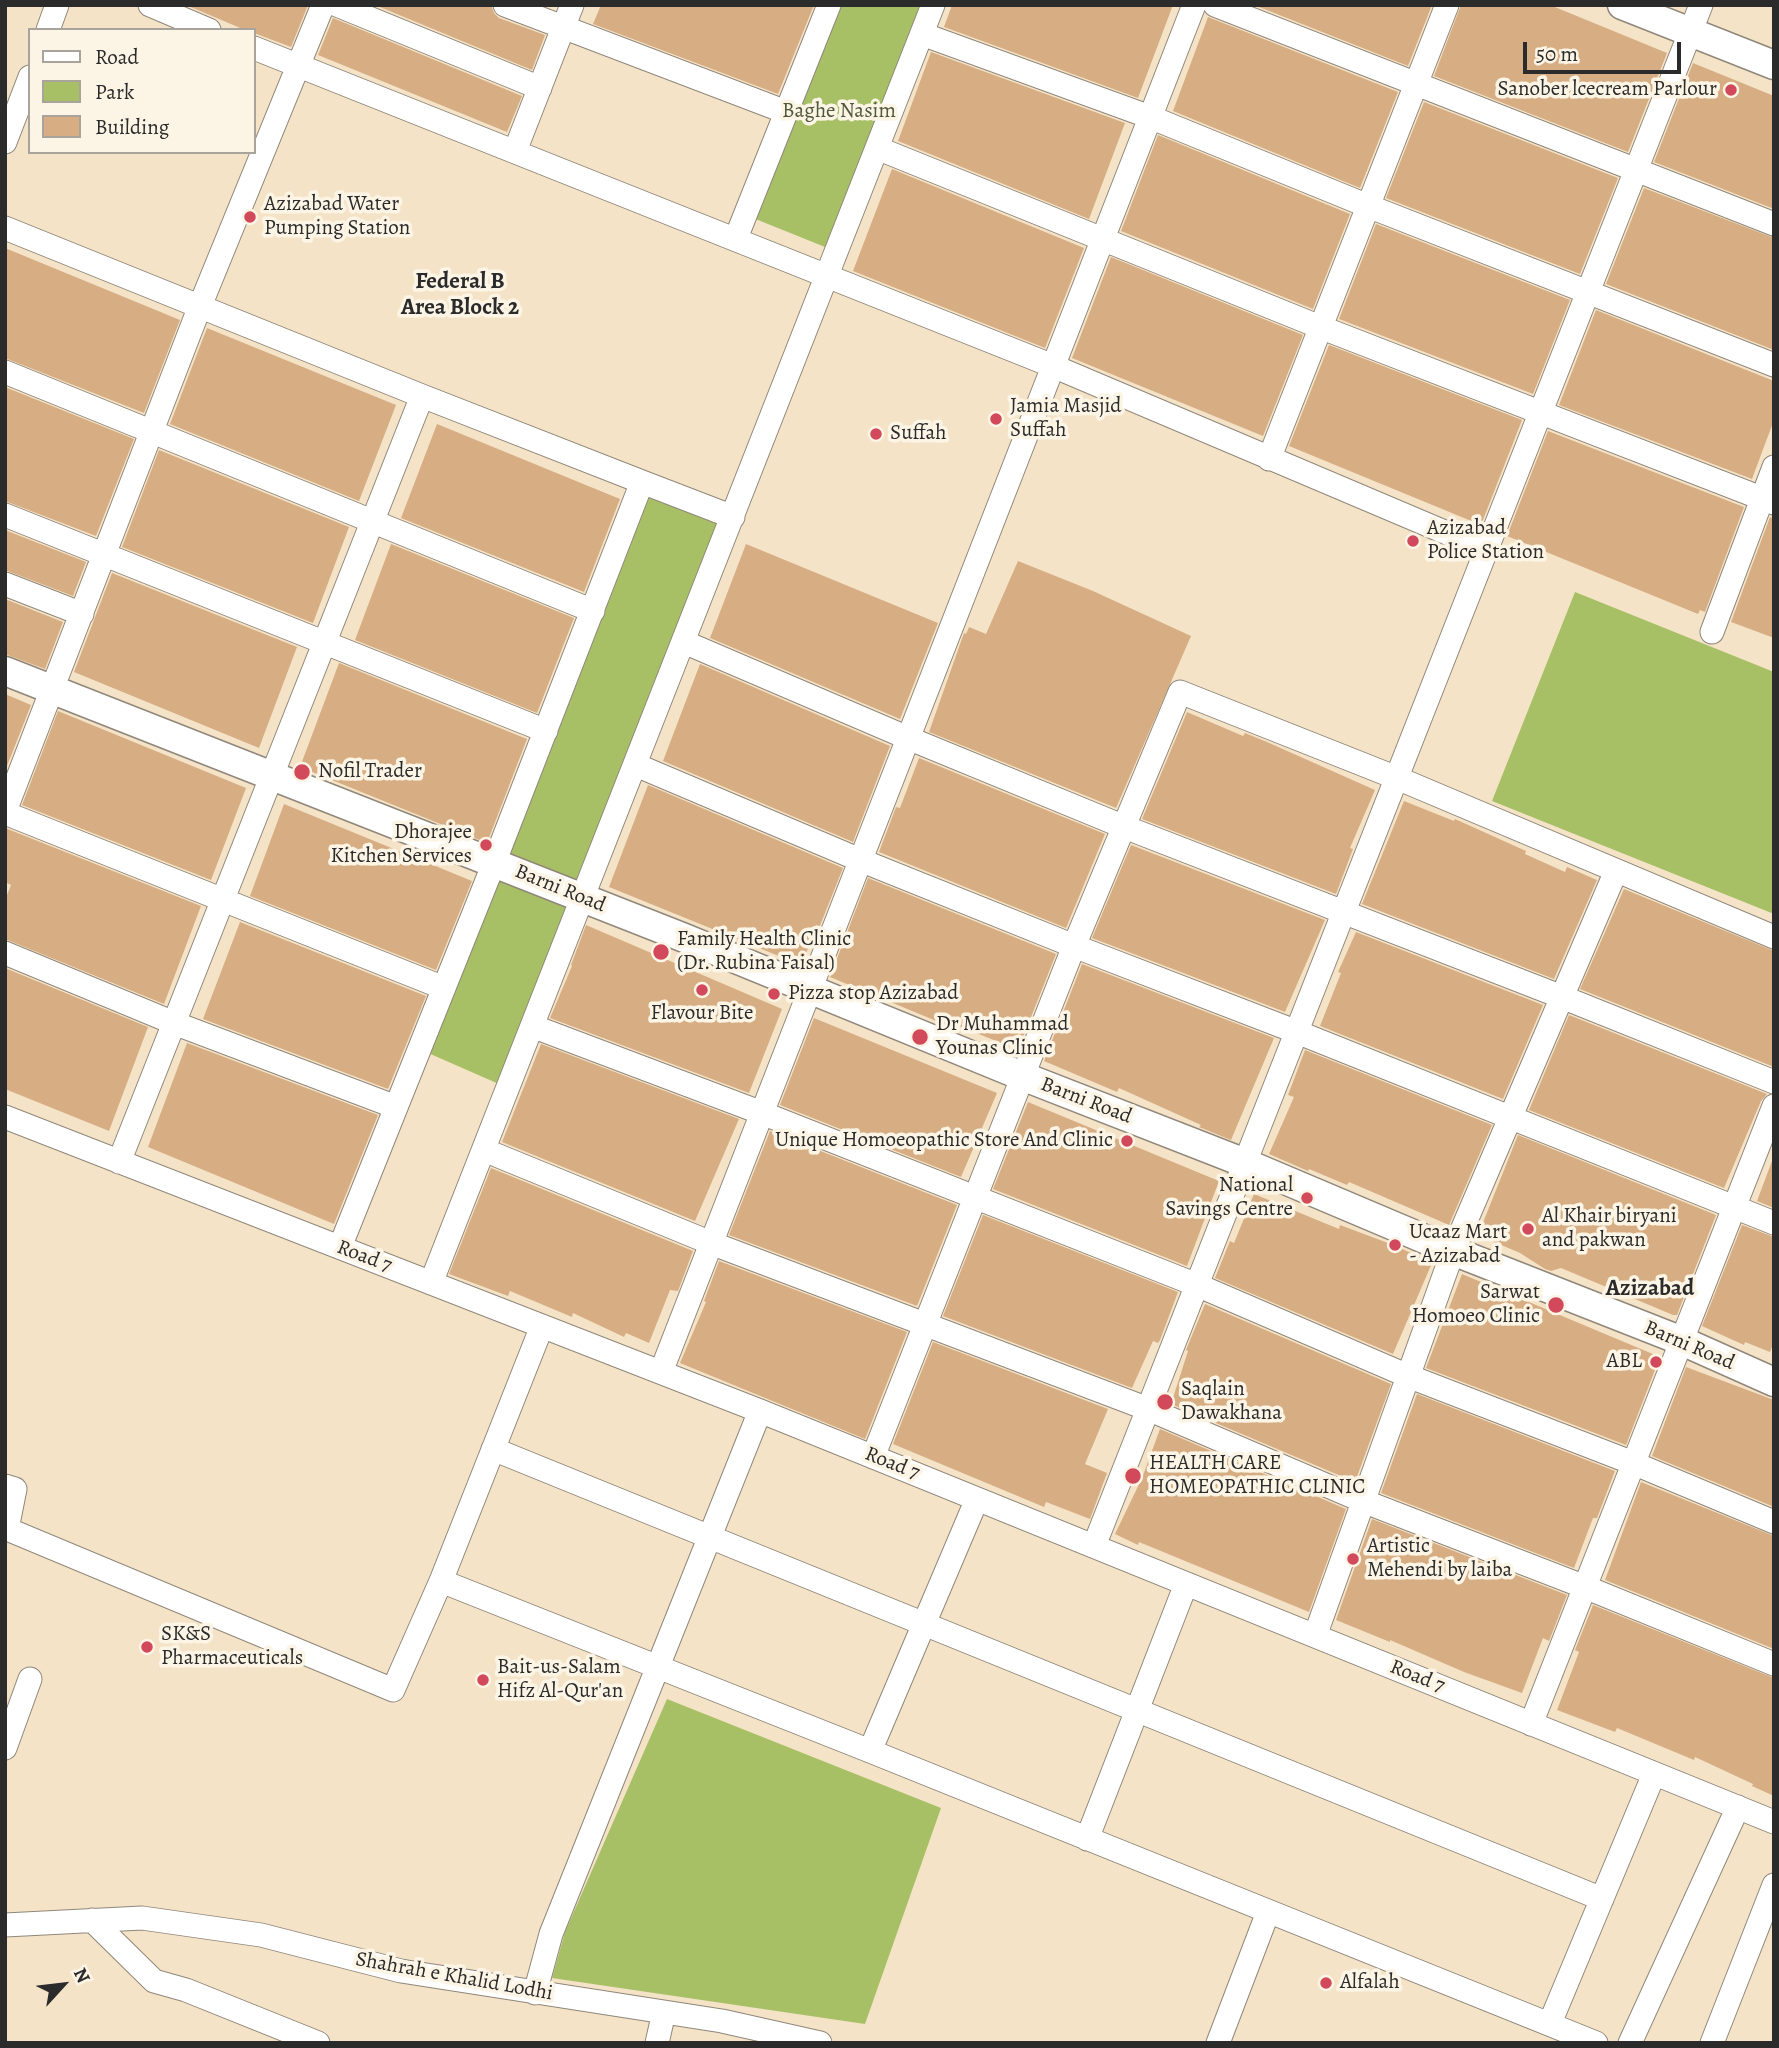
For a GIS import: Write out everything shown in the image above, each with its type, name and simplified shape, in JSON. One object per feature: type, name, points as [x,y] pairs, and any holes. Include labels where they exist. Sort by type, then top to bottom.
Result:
[{"type":"street","points":[[49,28],[57,5]]},
{"type":"street","points":[[150,5],[204,28]]},
{"type":"street","points":[[323,5],[200,306],[5,812],[444,988]]},
{"type":"street","points":[[337,5],[540,88]]},
{"type":"street","points":[[505,5],[786,112]]},
{"type":"street","points":[[515,151],[572,5]]},
{"type":"street","points":[[736,239],[829,5]]},
{"type":"street","points":[[431,1283],[933,5]]},
{"type":"street","points":[[661,1372],[1194,5]]},
{"type":"street","points":[[1214,5],[1774,224]]},
{"type":"street","points":[[1269,459],[1447,5]]},
{"type":"street","points":[[1622,5],[1774,65]]},
{"type":"street","points":[[1094,1546],[1701,5]]},
{"type":"street","points":[[922,34],[1150,117],[1368,206],[1774,365]]},
{"type":"street","points":[[256,49],[1053,366],[1487,550]]},
{"type":"street","points":[[5,142],[28,82]]},
{"type":"street","points":[[877,148],[1102,241],[1768,501]]},
{"type":"street","points":[[5,228],[422,396],[733,517]]},
{"type":"street","points":[[5,372],[593,611]]},
{"type":"street","points":[[120,1161],[422,396]]},
{"type":"street","points":[[1712,632],[1768,501],[1774,467]]},
{"type":"street","points":[[340,1247],[494,863],[642,482]]},
{"type":"street","points":[[5,515],[546,731]]},
{"type":"street","points":[[5,584],[82,614]]},
{"type":"street","points":[[684,642],[1122,826],[1774,1082]]},
{"type":"street","name":"Barni Road","points":[[5,671],[583,898],[1022,1076],[1245,1163],[1453,1251],[1682,1341],[1774,1382]]},
{"type":"street","points":[[873,1457],[1122,826],[1180,692],[1397,778],[1774,937]]},
{"type":"street","points":[[636,765],[860,860],[1774,1223]]},
{"type":"street","points":[[1314,1636],[1453,1251],[1616,872]]},
{"type":"street","points":[[5,953],[174,1023],[396,1107]]},
{"type":"street","points":[[533,1026],[1198,1285],[1408,1376],[1633,1463],[1774,1522]]},
{"type":"street","points":[[1531,1724],[1774,1106]]},
{"type":"street","name":"Road 7","points":[[5,1117],[760,1411],[1774,1822]]},
{"type":"street","points":[[484,1150],[711,1243],[1149,1409],[1363,1501],[1774,1664]]},
{"type":"street","points":[[5,1486],[15,1489],[7,1529],[393,1690],[440,1581],[542,1326]]},
{"type":"street","points":[[536,1993],[551,1934],[760,1411]]},
{"type":"street","points":[[493,1449],[1602,1899]]},
{"type":"street","points":[[870,1751],[977,1499]]},
{"type":"street","points":[[440,1581],[1550,2022],[1596,2043]]},
{"type":"street","points":[[1087,1839],[1186,1584]]},
{"type":"street","points":[[5,1748],[30,1679]]},
{"type":"street","points":[[1550,2022],[1654,1774]]},
{"type":"street","points":[[1630,2043],[1738,1807]]},
{"type":"street","points":[[1712,2043],[1774,1885]]},
{"type":"street","points":[[1219,2043],[1268,1912]]},
{"type":"street","name":"Shahrah e Khalid Lodhi","points":[[5,1925],[142,1918],[261,1935],[401,1972],[722,2021],[820,2043]]},
{"type":"street","points":[[92,1920],[154,1981],[186,1990],[318,2043]]},
{"type":"street","points":[[657,2043],[664,2012]]},
{"type":"green space","name":"Baghe Nasim","points":[[836,5],[925,5],[830,249],[753,218]]},
{"type":"green space","points":[[642,482],[733,517],[508,1088],[419,1049]]},
{"type":"green space","points":[[1575,592],[1774,672],[1774,914],[1492,801]]},
{"type":"green space","points":[[667,1699],[941,1808],[865,2024],[552,1978],[565,1932]]},
{"type":"building","points":[[186,5],[308,5],[291,47],[256,34],[256,28],[240,28]]},
{"type":"building","points":[[375,5],[491,5],[499,18],[545,35],[532,70]]},
{"type":"building","points":[[601,5],[814,5],[778,94],[593,24]]},
{"type":"building","points":[[952,5],[1173,5],[1138,98],[944,27]]},
{"type":"building","points":[[1254,5],[1432,5],[1408,66]]},
{"type":"building","points":[[1461,5],[1550,5],[1667,53],[1628,152],[1434,76]]},
{"type":"building","points":[[1208,17],[1398,92],[1360,188],[1173,111]]},
{"type":"building","points":[[333,18],[522,96],[507,132],[318,55]]},
{"type":"building","points":[[931,52],[1125,123],[1089,219],[898,141]]},
{"type":"building","points":[[1693,63],[1774,96],[1774,209],[1654,162]]},
{"type":"building","points":[[1424,102],[1618,178],[1580,274],[1386,198]]},
{"type":"building","points":[[1158,135],[1350,214],[1313,309],[1121,231]]},
{"type":"building","points":[[892,169],[1084,248],[1045,348],[853,271]]},
{"type":"building","points":[[1644,188],[1774,238],[1774,350],[1606,284]]},
{"type":"building","points":[[1376,224],[1570,300],[1533,394],[1339,319]]},
{"type":"building","points":[[5,248],[180,320],[144,413],[5,358]]},
{"type":"building","points":[[1111,257],[1303,335],[1263,436],[1072,358]]},
{"type":"building","points":[[1596,310],[1774,381],[1774,420],[1752,479],[1559,405]]},
{"type":"building","points":[[207,328],[396,405],[359,501],[170,424]]},
{"type":"building","points":[[1329,345],[1522,420],[1481,525],[1289,446]]},
{"type":"building","points":[[5,387],[134,439],[96,536],[5,501]]},
{"type":"building","points":[[437,424],[620,499],[584,592],[401,518]]},
{"type":"building","points":[[1548,431],[1744,507],[1705,612],[1700,610],[1698,614],[1507,536]]},
{"type":"building","points":[[159,450],[349,527],[313,623],[122,547]]},
{"type":"building","points":[[1770,517],[1774,519],[1774,638],[1731,622]]},
{"type":"building","points":[[5,530],[86,562],[73,596],[5,570]]},
{"type":"building","points":[[391,544],[574,618],[537,713],[355,640]]},
{"type":"building","points":[[746,544],[938,623],[900,719],[710,638]]},
{"type":"building","points":[[1018,561],[1093,591],[1191,636],[1116,808],[929,732],[964,633],[966,634],[969,627],[986,634]]},
{"type":"building","points":[[112,573],[297,647],[259,748],[74,672]]},
{"type":"building","points":[[5,599],[63,622],[45,669],[5,654]]},
{"type":"building","points":[[339,663],[527,739],[487,843],[300,767]]},
{"type":"building","points":[[700,664],[890,746],[853,842],[663,761]]},
{"type":"building","points":[[5,694],[31,705],[5,771]]},
{"type":"building","points":[[58,711],[246,788],[211,880],[22,805]]},
{"type":"building","points":[[1187,712],[1243,736],[1245,733],[1267,742],[1375,790],[1350,848],[1353,849],[1336,894],[1142,819]]},
{"type":"building","points":[[919,758],[1105,834],[1066,928],[879,852]]},
{"type":"building","points":[[648,785],[843,868],[801,965],[609,887]]},
{"type":"building","points":[[1404,801],[1454,821],[1455,819],[1565,872],[1567,867],[1597,880],[1554,979],[1362,904]]},
{"type":"building","points":[[284,804],[472,881],[436,970],[250,896]]},
{"type":"building","points":[[5,828],[201,906],[164,1004],[5,939],[5,900],[11,885],[5,882]]},
{"type":"building","points":[[1131,845],[1325,920],[1285,1012],[1092,938]]},
{"type":"building","points":[[868,878],[1056,954],[1018,1050],[947,1021],[946,1025],[830,977]]},
{"type":"building","points":[[1624,889],[1774,951],[1774,1067],[1580,989]]},
{"type":"building","points":[[240,922],[426,996],[388,1089],[203,1019]]},
{"type":"building","points":[[586,925],[782,1009],[749,1093],[550,1018]]},
{"type":"building","points":[[1356,932],[1543,1005],[1503,1099],[1320,1026],[1341,973],[1338,972]]},
{"type":"building","points":[[1082,964],[1274,1038],[1231,1140],[1119,1088],[1117,1092],[1044,1061]]},
{"type":"building","points":[[5,968],[148,1027],[109,1131],[5,1089]]},
{"type":"building","points":[[1569,1015],[1767,1094],[1761,1101],[1724,1188],[1529,1110]]},
{"type":"building","points":[[814,1018],[997,1093],[961,1177],[780,1105]]},
{"type":"building","points":[[187,1043],[378,1115],[334,1224],[148,1147]]},
{"type":"building","points":[[541,1044],[739,1119],[695,1221],[502,1142]]},
{"type":"building","points":[[1305,1050],[1492,1125],[1449,1225],[1349,1182],[1347,1185],[1269,1154],[1294,1097],[1288,1095]]},
{"type":"building","points":[[1028,1102],[1219,1181],[1187,1266],[993,1189]]},
{"type":"building","points":[[770,1131],[957,1205],[917,1306],[729,1235]]},
{"type":"building","points":[[1518,1135],[1716,1215],[1677,1315],[1561,1268],[1551,1271],[1545,1269],[1520,1253],[1478,1235]]},
{"type":"building","points":[[1774,1161],[1774,1208],[1757,1201]]},
{"type":"building","points":[[491,1168],[693,1251],[678,1291],[670,1290],[649,1343],[626,1333],[624,1337],[573,1313],[572,1317],[510,1291],[508,1296],[449,1274]]},
{"type":"building","points":[[1254,1194],[1339,1229],[1340,1225],[1396,1246],[1432,1263],[1393,1354],[1215,1278],[1230,1241],[1234,1243]]},
{"type":"building","points":[[983,1215],[1178,1292],[1160,1340],[1158,1343],[1153,1341],[1132,1388],[943,1316]]},
{"type":"building","points":[[1742,1225],[1774,1237],[1774,1342],[1770,1352],[1745,1342],[1744,1345],[1702,1326]]},
{"type":"building","points":[[719,1261],[907,1332],[865,1439],[680,1363],[706,1302],[704,1301]]},
{"type":"building","points":[[1462,1274],[1660,1357],[1626,1445],[1426,1368]]},
{"type":"building","points":[[1205,1304],[1391,1384],[1355,1482],[1171,1404],[1188,1351],[1186,1350]]},
{"type":"building","points":[[933,1342],[1108,1409],[1085,1464],[1107,1473],[1090,1519],[1046,1502],[1044,1507],[893,1444]]},
{"type":"building","points":[[1686,1367],[1774,1400],[1774,1507],[1652,1456]]},
{"type":"building","points":[[1417,1394],[1615,1471],[1574,1568],[1381,1493]]},
{"type":"building","points":[[1160,1429],[1346,1509],[1309,1612],[1115,1534],[1142,1478]]},
{"type":"building","points":[[1641,1482],[1774,1536],[1774,1649],[1605,1580]]},
{"type":"building","points":[[1372,1519],[1567,1595],[1549,1641],[1543,1638],[1522,1693],[1336,1620]]},
{"type":"building","points":[[1593,1605],[1774,1678],[1774,1796],[1695,1757],[1694,1760],[1617,1728],[1615,1732],[1557,1710],[1579,1652],[1575,1650]]},
{"type":"place","name":"Sanober lcecream Parlour","points":[[1731,90]]},
{"type":"place","name":"Azizabad Water Pumping Station","points":[[250,217]]},
{"type":"place","name":"Jamia Masjid Suffah","points":[[996,419]]},
{"type":"place","name":"Suffah","points":[[876,434]]},
{"type":"place","name":"Azizabad Police Station","points":[[1413,541]]},
{"type":"place","name":"Nofil Trader","points":[[302,772]]},
{"type":"place","name":"Dhorajee Kitchen Services","points":[[486,845]]},
{"type":"place","name":"Family Health Clinic (Dr. Rubina Faisal)","points":[[661,952]]},
{"type":"place","name":"Flavour Bite","points":[[702,990]]},
{"type":"place","name":"Pizza stop Azizabad","points":[[774,994]]},
{"type":"place","name":"Dr Muhammad Younas Clinic","points":[[920,1037]]},
{"type":"place","name":"Unique Homoeopathic Store And Clinic","points":[[1127,1141]]},
{"type":"place","name":"National Savings Centre","points":[[1307,1198]]},
{"type":"place","name":"Al Khair biryani and pakwan","points":[[1528,1229]]},
{"type":"place","name":"Ucaaz Mart - Azizabad","points":[[1395,1245]]},
{"type":"place","name":"Sarwat Homoeo Clinic","points":[[1556,1305]]},
{"type":"place","name":"ABL","points":[[1656,1362]]},
{"type":"place","name":"Saqlain Dawakhana","points":[[1165,1402]]},
{"type":"place","name":"HEALTH CARE HOMEOPATHIC CLINIC","points":[[1133,1476]]},
{"type":"place","name":"Artistic Mehendi by laiba","points":[[1353,1559]]},
{"type":"place","name":"SK&S Pharmaceuticals","points":[[147,1647]]},
{"type":"place","name":"Bait-us-Salam Hifz Al-Qur'an","points":[[483,1680]]},
{"type":"place","name":"Alfalah","points":[[1326,1983]]},
{"type":"district","name":"Federal B Area Block 2","points":[[460,295]]},
{"type":"district","name":"Azizabad","points":[[1650,1289]]}]
